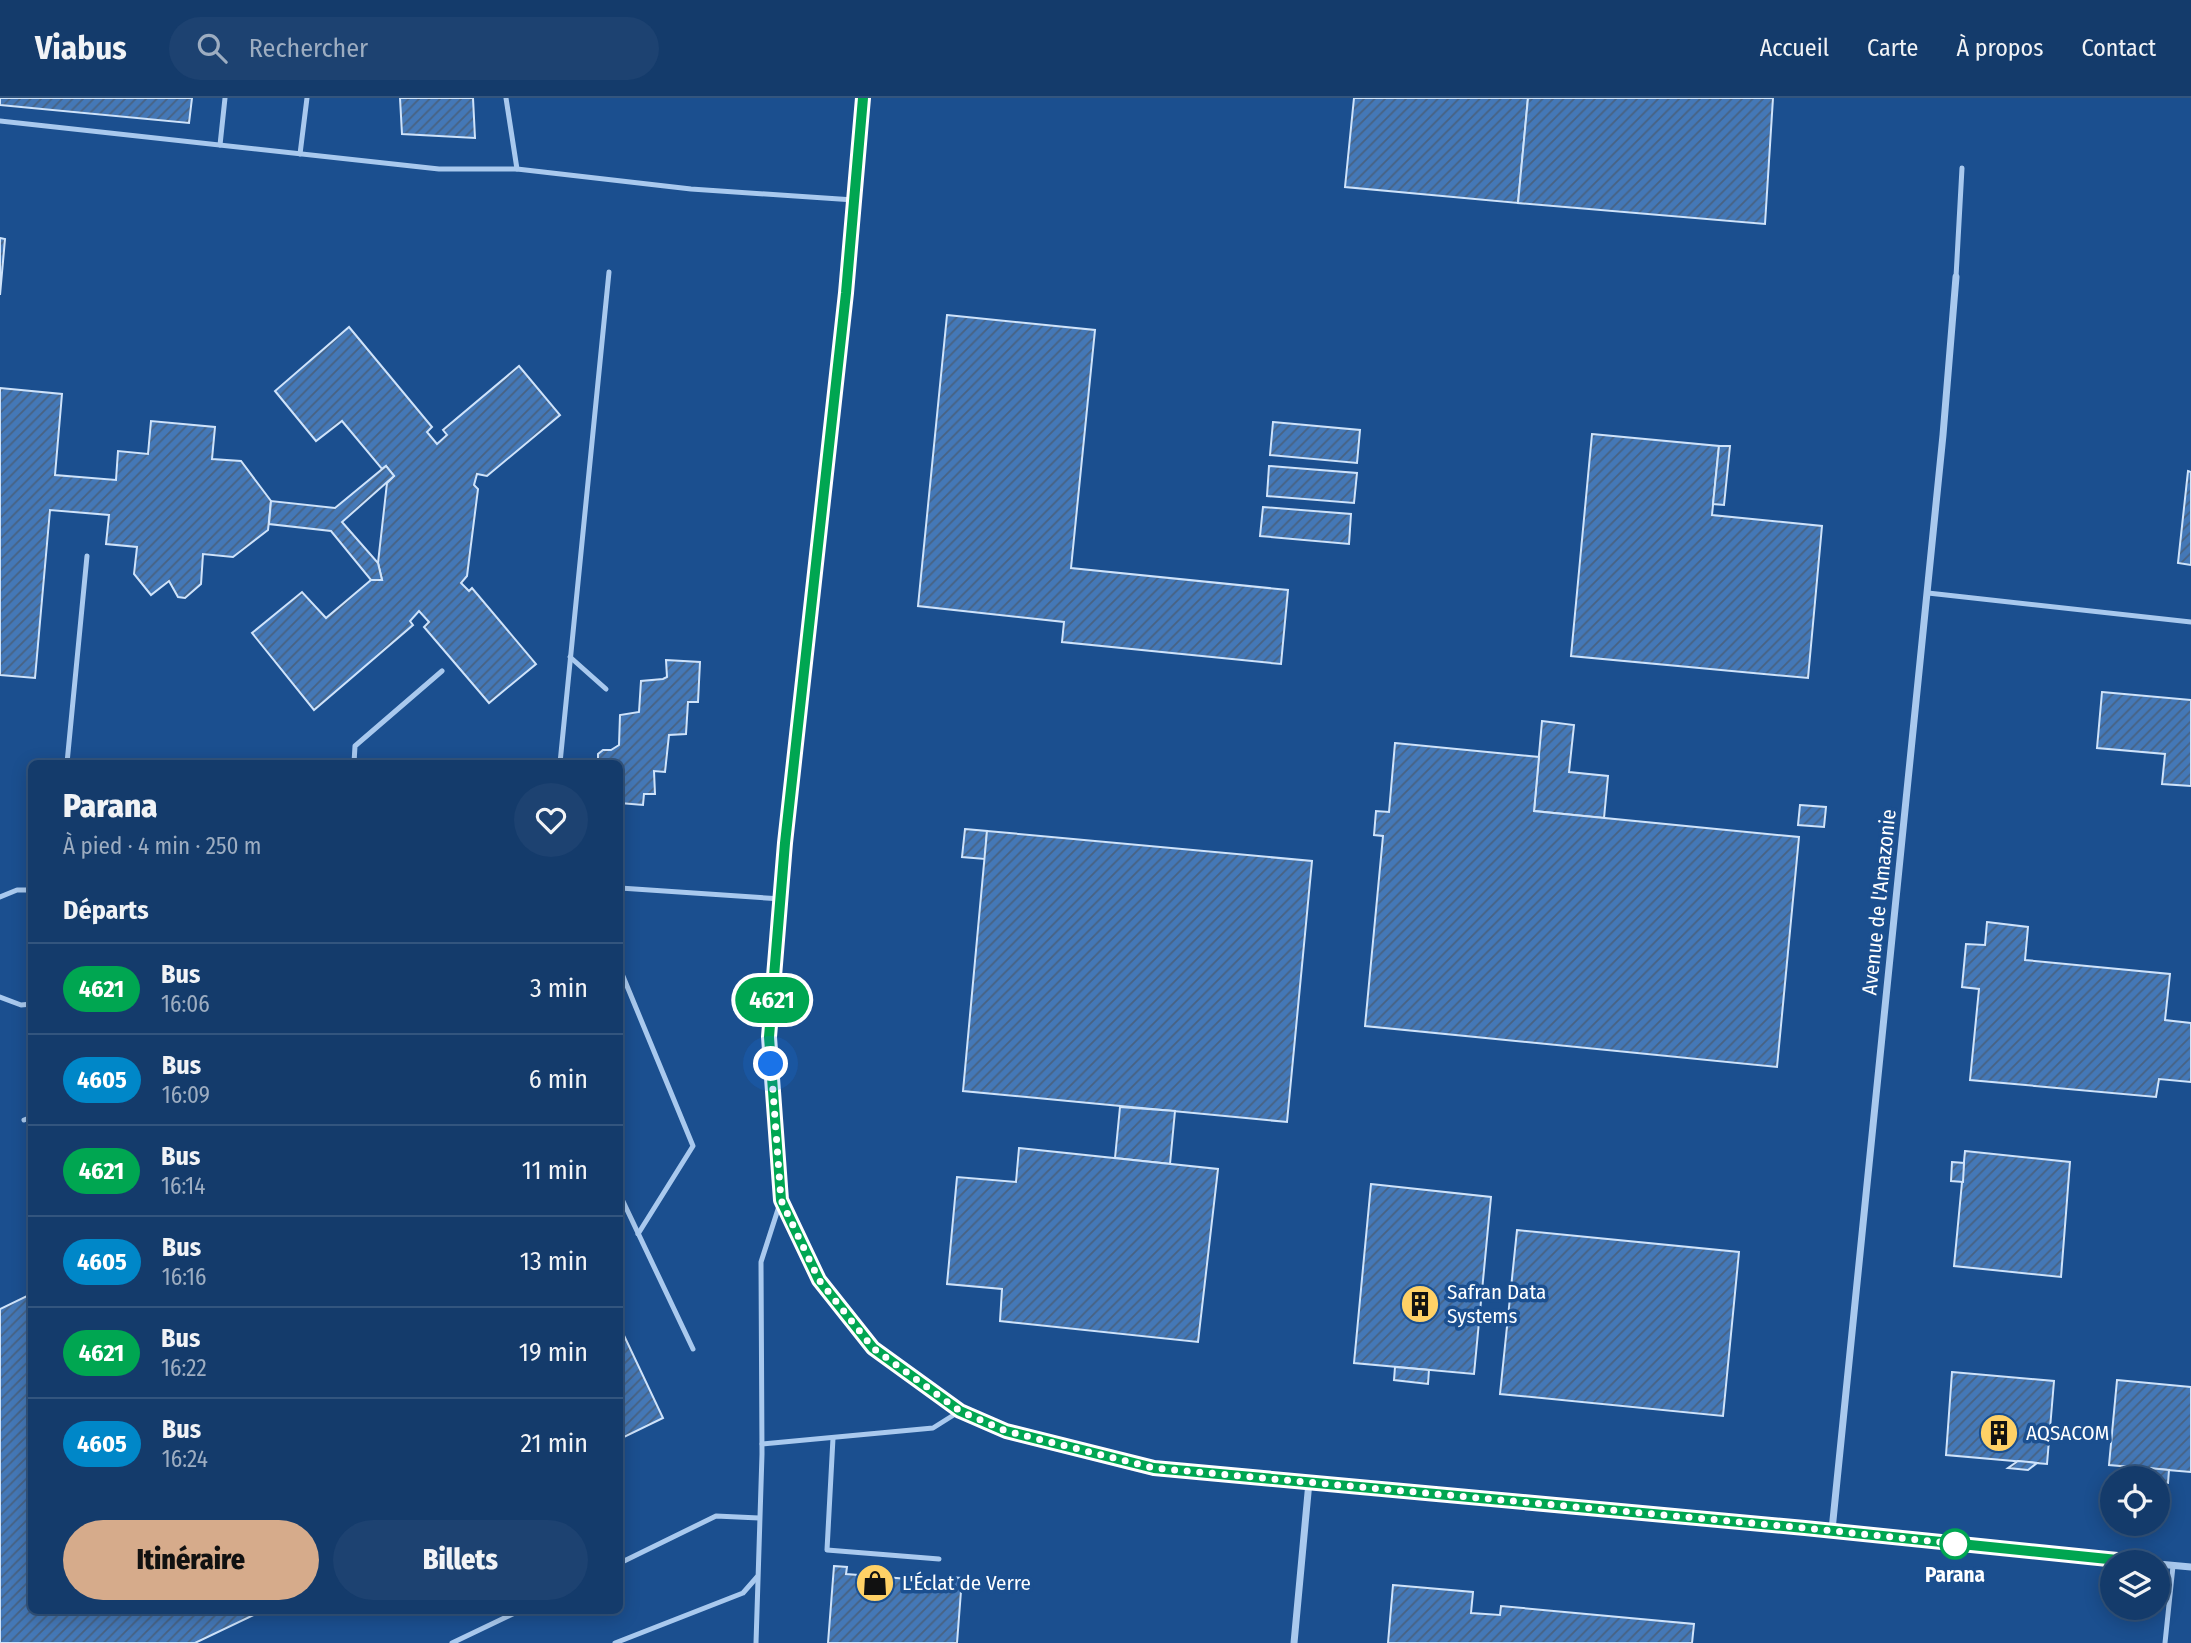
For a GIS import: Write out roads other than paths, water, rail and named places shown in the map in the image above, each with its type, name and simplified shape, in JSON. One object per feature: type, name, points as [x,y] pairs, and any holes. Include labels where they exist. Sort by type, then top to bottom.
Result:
[{"type":"street","points":[[863,98],[845,307],[785,843],[769,1037],[781,1200],[819,1280],[873,1348],[960,1411],[1006,1431],[1154,1468],[1832,1530],[2100,1558]]},
{"type":"street","name":"Avenue de l'Amazonie","points":[[1832,1530],[1928,593],[1956,277]]},
{"type":"street","points":[[1294,1643],[1310,1482]]},
{"type":"street","points":[[2170,1566],[2191,1567]]},
{"type":"lane","points":[[220,145],[225,98]]},
{"type":"lane","points":[[300,154],[307,98]]},
{"type":"lane","points":[[506,98],[517,169]]},
{"type":"lane","points":[[0,121],[439,169],[517,169],[691,189],[854,200]]},
{"type":"lane","points":[[1956,277],[1962,167]]},
{"type":"lane","points":[[560,760],[609,272]]},
{"type":"lane","points":[[68,760],[87,556]]},
{"type":"lane","points":[[1928,593],[2191,622]]},
{"type":"lane","points":[[570,657],[606,689]]},
{"type":"lane","points":[[354,760],[355,746],[442,671]]},
{"type":"lane","points":[[623,888],[782,898]]},
{"type":"lane","points":[[0,897],[18,890],[28,890]]},
{"type":"lane","points":[[623,977],[693,1146],[638,1234]]},
{"type":"lane","points":[[0,997],[21,1005],[28,1004]]},
{"type":"lane","points":[[24,1121],[28,1119]]},
{"type":"lane","points":[[756,1643],[762,1444],[761,1262],[781,1200]]},
{"type":"lane","points":[[623,1202],[693,1349]]},
{"type":"lane","points":[[762,1444],[933,1428],[960,1411]]},
{"type":"lane","points":[[833,1438],[827,1550],[939,1559]]},
{"type":"lane","points":[[623,1562],[716,1516],[759,1518]]},
{"type":"lane","points":[[2165,1643],[2173,1566]]},
{"type":"lane","points":[[615,1643],[743,1593],[757,1577]]},
{"type":"lane","points":[[452,1643],[513,1614]]},
{"type":"place","name":"Safran Data Systems","points":[[1420,1304]]},
{"type":"place","name":"AQSACOM","points":[[1999,1433]]},
{"type":"place","name":"Parana","points":[[1955,1544]]},
{"type":"place","name":"L'Éclat de Verre","points":[[875,1583]]}]
